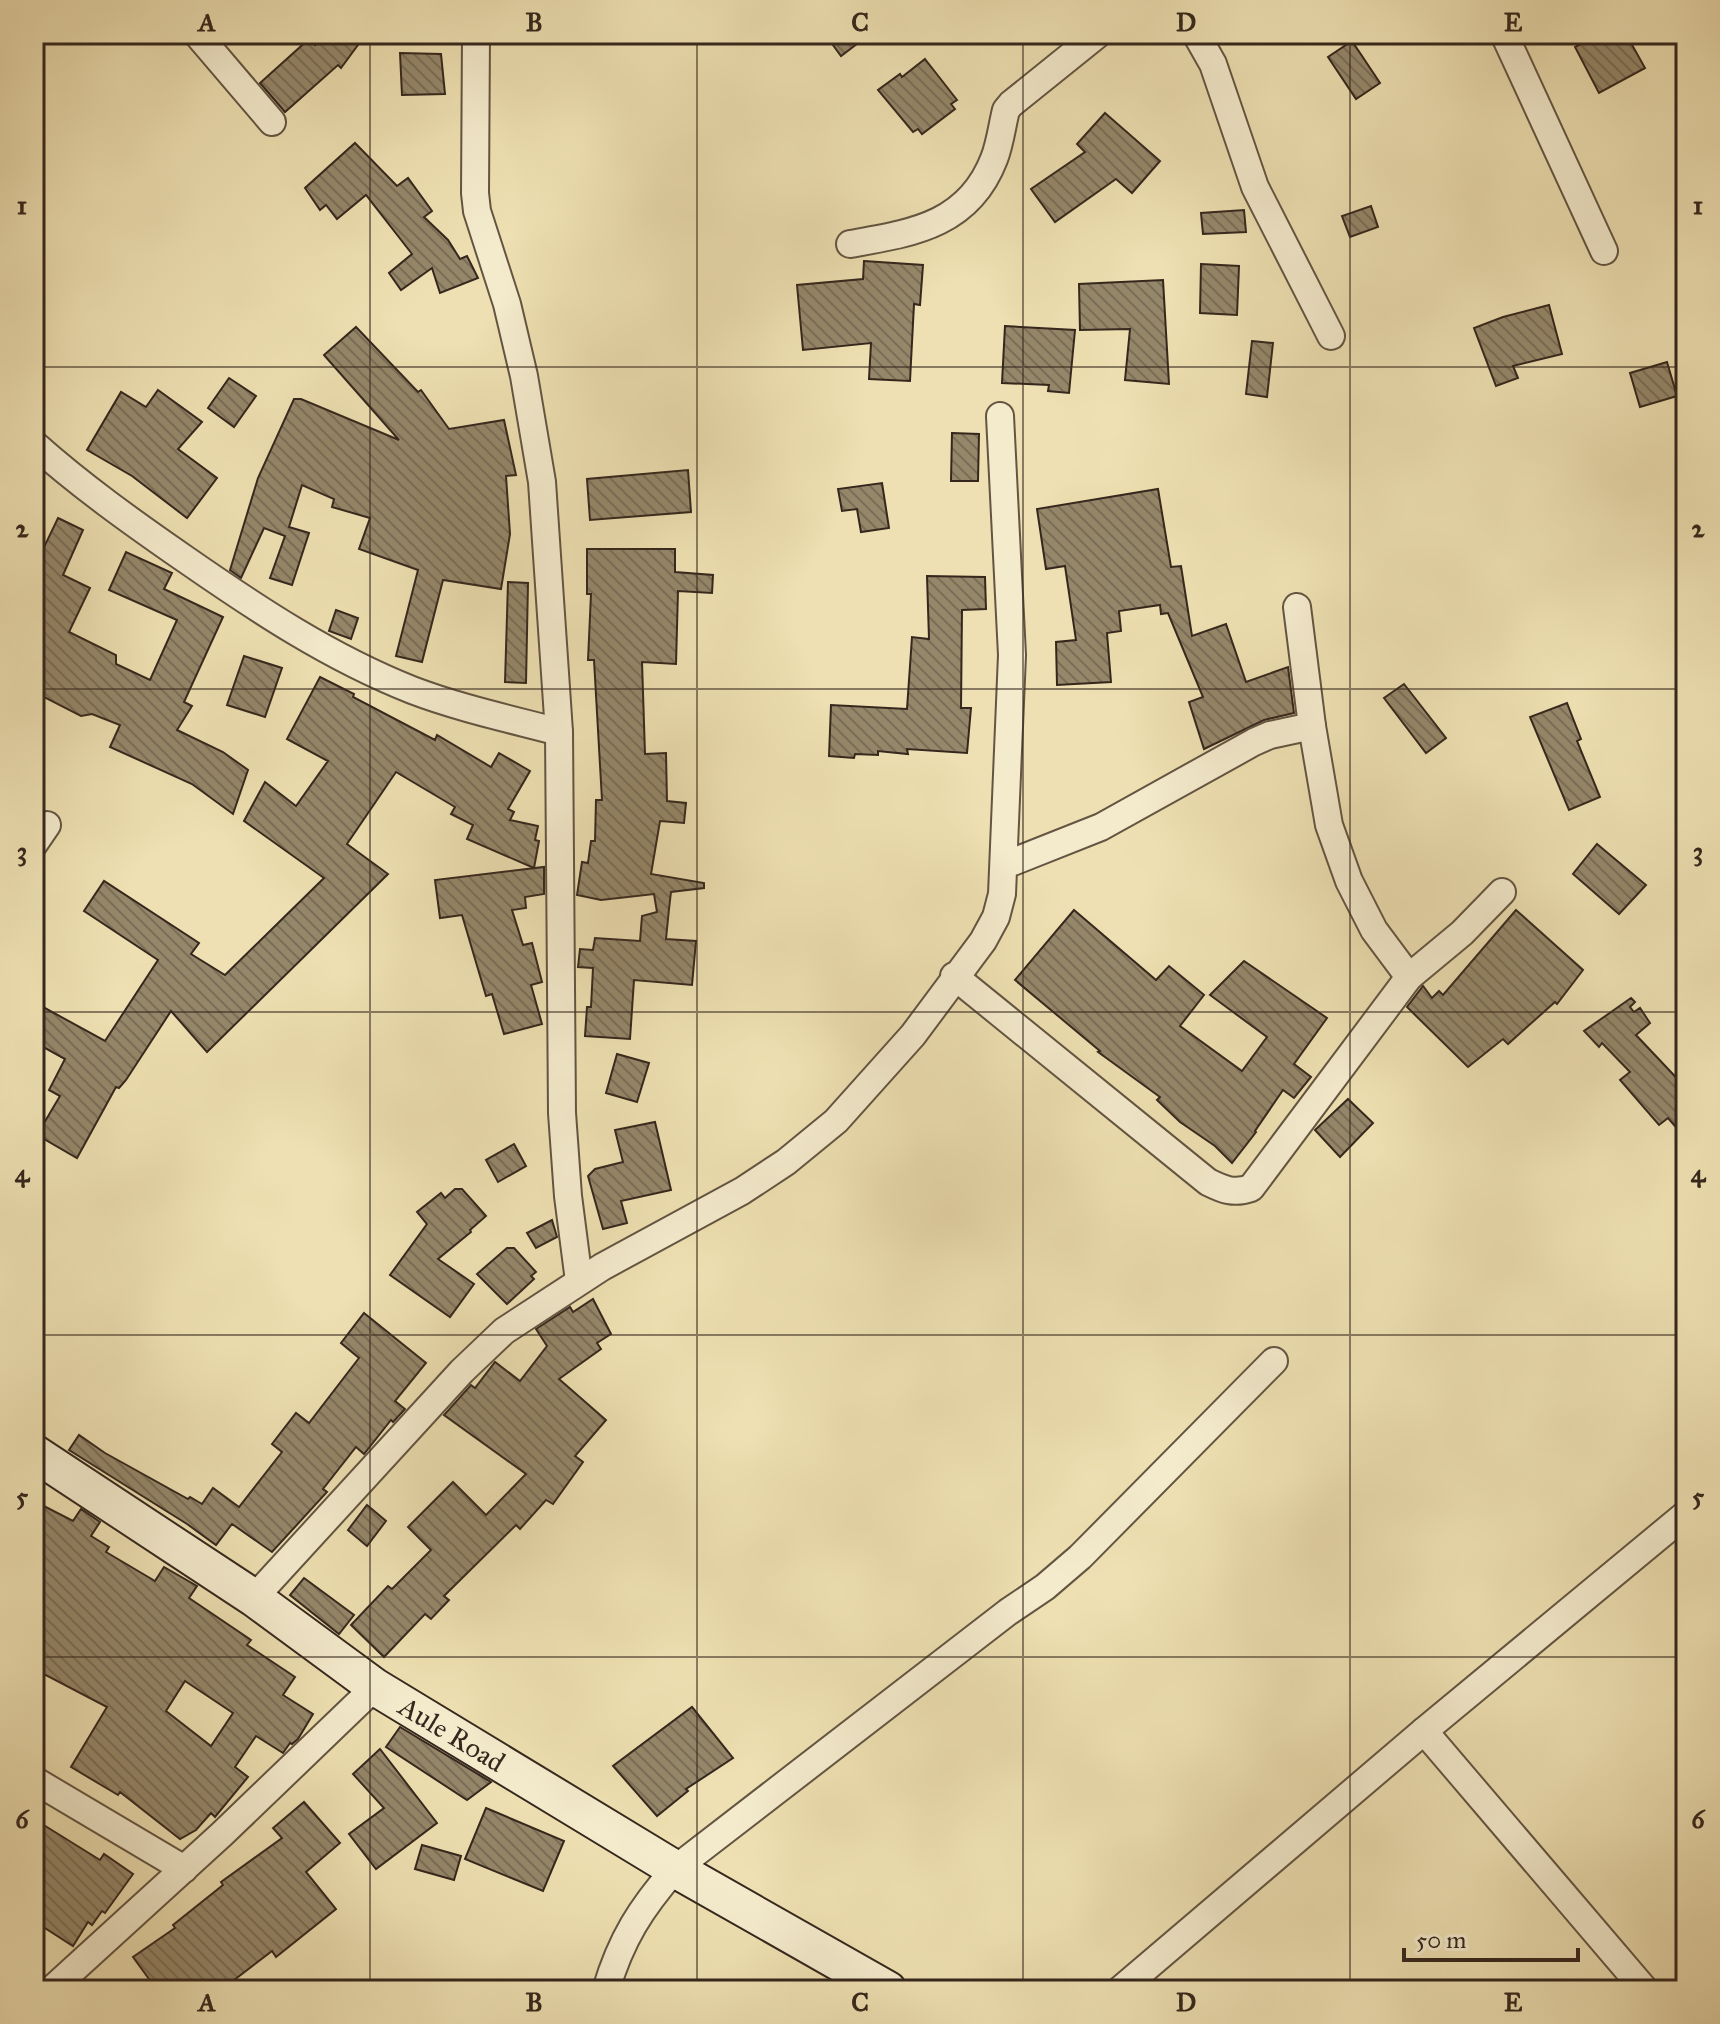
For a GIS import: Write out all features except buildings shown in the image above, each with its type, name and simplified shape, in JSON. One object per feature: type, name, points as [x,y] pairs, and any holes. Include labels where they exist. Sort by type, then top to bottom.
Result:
[{"type":"street","points":[[197,34],[272,122]]},
{"type":"street","points":[[476,34],[477,211],[507,304],[524,376],[542,482],[559,732],[562,1113],[579,1281]]},
{"type":"street","points":[[850,244],[911,233],[942,221],[966,201],[995,158],[1006,110],[1098,34]]},
{"type":"street","points":[[1196,34],[1213,64],[1255,187],[1331,336]]},
{"type":"street","points":[[1504,34],[1604,251]]},
{"type":"street","points":[[254,1598],[462,1371],[504,1331],[579,1281],[742,1191],[786,1162],[836,1121],[913,1035],[983,941],[996,917],[1005,865],[1012,655],[1000,416]]},
{"type":"street","points":[[34,444],[58,466],[148,533],[285,627],[329,652],[412,690],[455,705],[559,732]]},
{"type":"street","points":[[1297,607],[1312,726],[1329,825],[1349,881],[1374,930],[1409,977]]},
{"type":"street","points":[[1005,865],[1101,827],[1254,742],[1270,735],[1312,726]]},
{"type":"street","points":[[954,976],[1208,1182],[1224,1191],[1238,1192],[1251,1188],[1409,977],[1462,933],[1502,892]]},
{"type":"street","points":[[606,1990],[624,1941],[643,1905],[675,1869],[1008,1612],[1045,1587],[1080,1557],[1274,1361]]},
{"type":"street","name":"Aule Road","points":[[34,1453],[254,1598],[375,1687],[675,1869],[888,1990]]},
{"type":"street","points":[[1120,1990],[1424,1731],[1686,1514]]},
{"type":"street","points":[[51,1990],[184,1869],[375,1687]]},
{"type":"street","points":[[1424,1731],[1645,1990]]},
{"type":"street","points":[[34,1780],[184,1869]]}]
